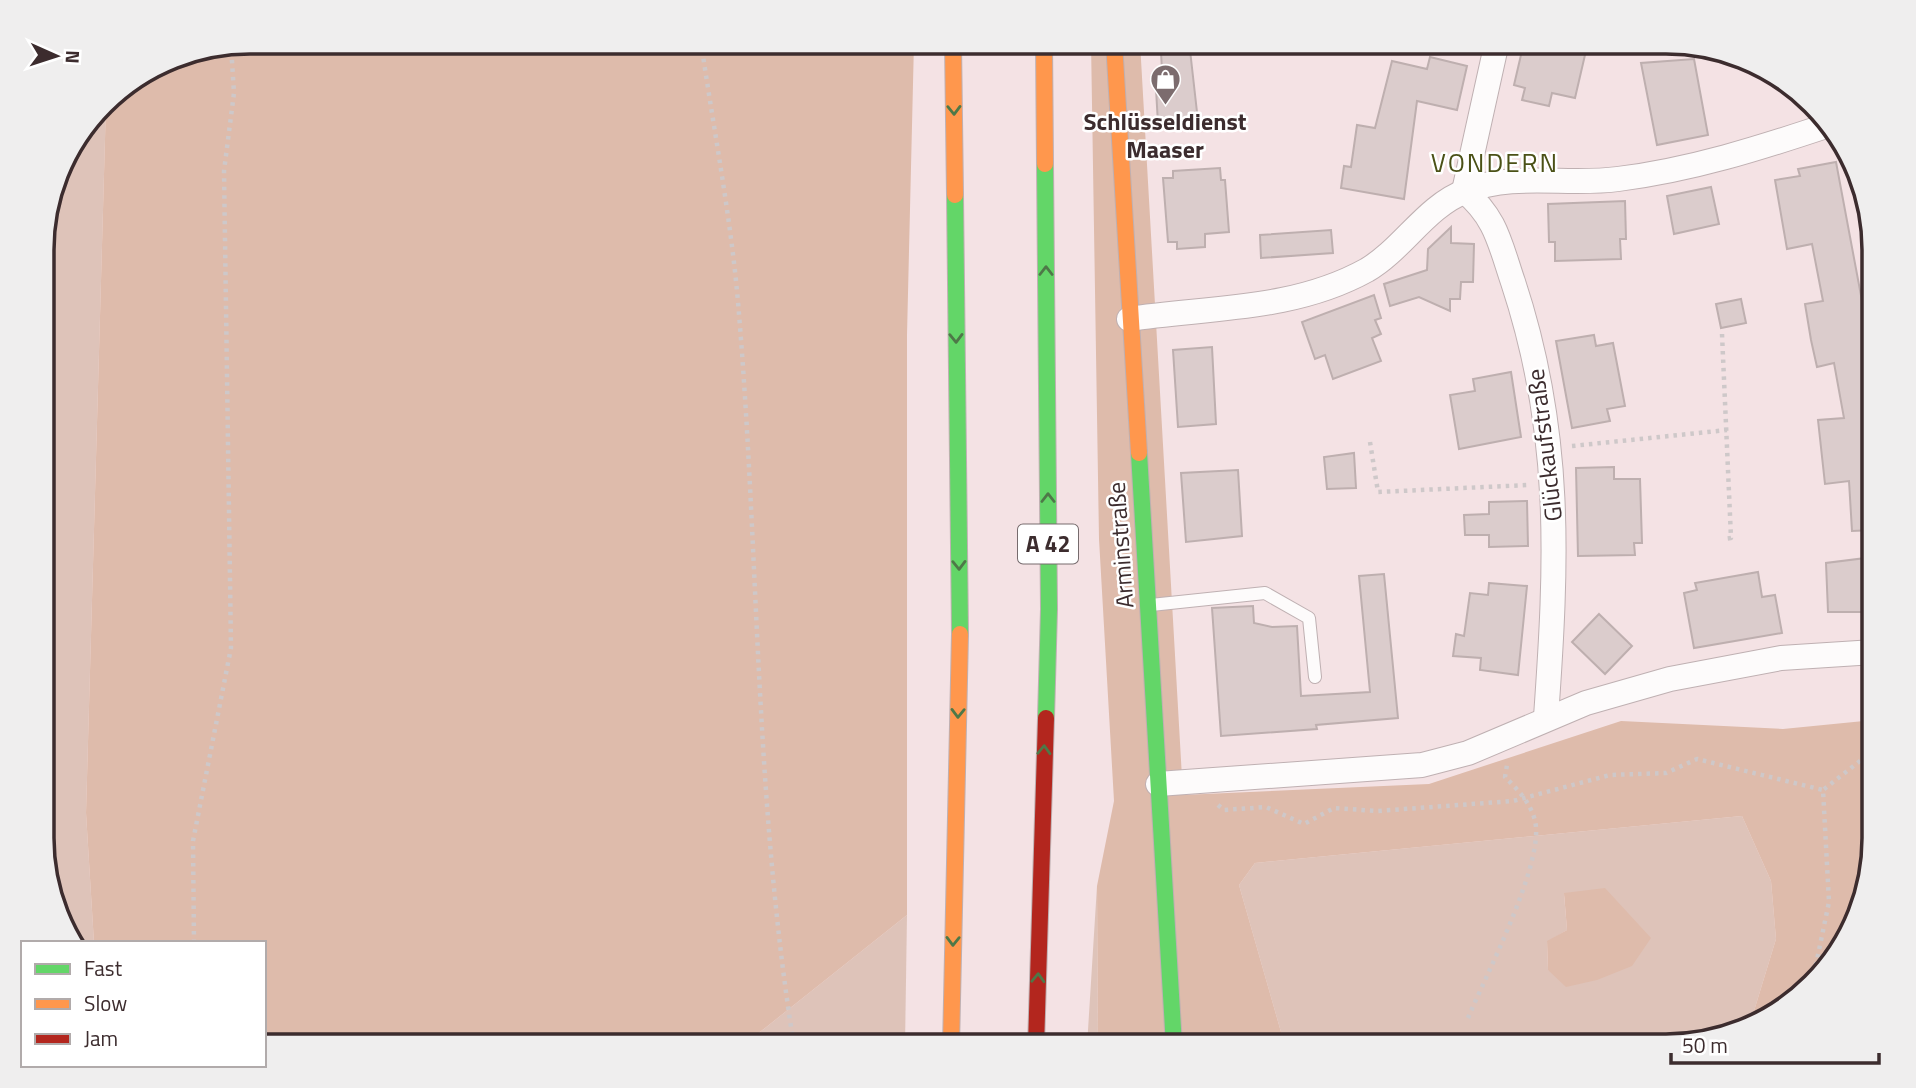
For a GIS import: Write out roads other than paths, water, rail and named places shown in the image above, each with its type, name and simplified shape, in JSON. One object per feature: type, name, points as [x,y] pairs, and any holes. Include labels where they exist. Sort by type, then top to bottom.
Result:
[{"type":"main road","points":[[951,1034],[960,645],[953,54]]},
{"type":"main road","name":"A 42","points":[[1036,1033],[1049,609],[1044,54]]},
{"type":"main road","name":"Arminstraße","points":[[1115,54],[1173,1033]]},
{"type":"street","points":[[1464,191],[1494,54]]},
{"type":"street","points":[[1129,319],[1239,309],[1319,290],[1379,262],[1433,212],[1464,191],[1505,181],[1600,181],[1633,177],[1695,165],[1818,128]]},
{"type":"street","name":"Glückaufstraße","points":[[1464,191],[1492,220],[1535,355],[1551,448],[1555,588],[1546,717]]},
{"type":"street","points":[[1158,784],[1422,765],[1468,753],[1511,736],[1546,717],[1598,699],[1721,668],[1781,658],[1861,653]]},
{"type":"lane","points":[[1148,606],[1265,593],[1309,618],[1315,677]]},
{"type":"place","name":"Schlüsseldienst Maaser","points":[[1165,107]]},
{"type":"district","name":"VONDERN","points":[[1495,163]]}]
